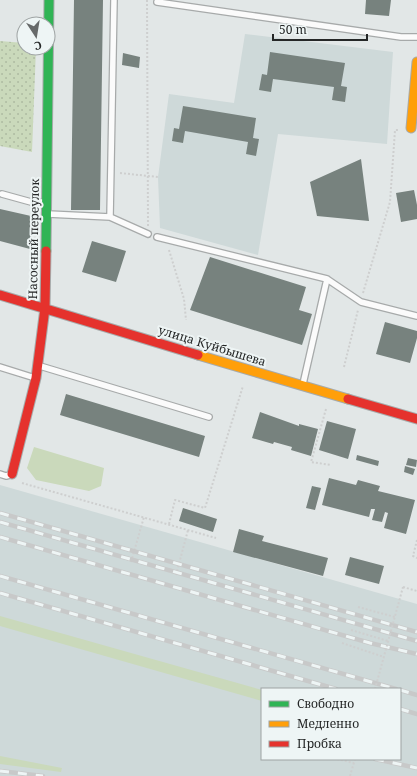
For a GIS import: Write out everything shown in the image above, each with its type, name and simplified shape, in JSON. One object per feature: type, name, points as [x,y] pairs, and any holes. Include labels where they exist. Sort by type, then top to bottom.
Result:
[{"type":"street","name":"Насосный переулок","points":[[12,474],[36,378],[45,308],[49,0]]},
{"type":"street","points":[[411,128],[417,62]]},
{"type":"street","name":"улица Куйбышева","points":[[0,295],[417,419]]},
{"type":"lane","points":[[110,217],[114,0]]},
{"type":"lane","points":[[157,2],[401,37],[417,37]]},
{"type":"lane","points":[[2,194],[31,202],[47,202]]},
{"type":"lane","points":[[46,214],[110,217],[148,234]]},
{"type":"lane","points":[[157,237],[327,279],[361,302],[417,316]]},
{"type":"lane","points":[[302,386],[327,279]]},
{"type":"lane","points":[[37,366],[209,417]]},
{"type":"lane","points":[[0,367],[36,378]]},
{"type":"lane","points":[[0,474],[6,476],[12,474]]},
{"type":"path","points":[[147,0],[148,234]]},
{"type":"path","points":[[344,366],[390,202],[395,130],[411,128]]},
{"type":"path","points":[[111,172],[158,176]]},
{"type":"path","points":[[166,239],[184,299],[186,320]]},
{"type":"path","points":[[169,524],[175,500],[205,508],[243,386]]},
{"type":"path","points":[[326,409],[311,462],[331,465]]},
{"type":"path","points":[[12,474],[22,483],[216,538]]},
{"type":"path","points":[[131,562],[144,517]]},
{"type":"path","points":[[176,575],[188,530]]},
{"type":"path","points":[[417,540],[413,556],[417,558]]},
{"type":"path","points":[[375,688],[403,587],[417,591]]},
{"type":"path","points":[[358,607],[395,617]]},
{"type":"path","points":[[351,630],[388,641]]},
{"type":"path","points":[[342,644],[384,657]]},
{"type":"path","points":[[341,760],[354,763]]},
{"type":"path","points":[[350,776],[355,760]]},
{"type":"shaded area","points":[[245,34],[393,52],[387,144],[278,134],[258,255],[160,228],[158,177],[169,94],[234,103]]},
{"type":"shaded area","points":[[0,485],[417,604],[417,776],[0,776]]},
{"type":"green space","points":[[0,41],[16,42],[16,56],[36,56],[32,152],[0,146]]},
{"type":"green space","points":[[34,447],[104,468],[101,486],[89,491],[36,480],[27,468]]},
{"type":"green space","points":[[0,616],[261,690],[261,701],[0,626]]},
{"type":"green space","points":[[0,756],[62,768],[61,772],[0,764]]},
{"type":"building","points":[[74,0],[103,0],[100,210],[71,210]]},
{"type":"building","points":[[366,0],[391,0],[389,16],[365,14]]},
{"type":"building","points":[[270,52],[345,63],[341,86],[347,87],[345,102],[332,100],[334,87],[273,79],[271,92],[259,90],[262,74],[267,75]]},
{"type":"building","points":[[123,53],[140,57],[139,68],[122,65]]},
{"type":"building","points":[[183,106],[256,118],[253,138],[259,139],[256,156],[246,154],[248,142],[185,131],[183,143],[172,141],[174,128],[179,129]]},
{"type":"building","points":[[361,159],[369,221],[317,216],[310,182]]},
{"type":"building","points":[[414,190],[417,205],[417,219],[401,222],[396,193]]},
{"type":"building","points":[[0,209],[31,216],[30,249],[0,241]]},
{"type":"building","points":[[92,241],[126,251],[116,282],[82,272]]},
{"type":"building","points":[[210,257],[306,287],[299,310],[312,314],[302,345],[190,310]]},
{"type":"building","points":[[385,322],[417,331],[417,338],[410,363],[376,354]]},
{"type":"building","points":[[66,394],[205,436],[199,457],[60,415]]},
{"type":"building","points":[[260,412],[299,426],[299,424],[318,429],[311,456],[291,450],[292,447],[274,442],[273,444],[252,438]]},
{"type":"building","points":[[327,421],[356,429],[348,459],[319,450]]},
{"type":"building","points":[[357,455],[379,461],[378,466],[356,460]]},
{"type":"building","points":[[408,458],[417,460],[416,467],[406,465]]},
{"type":"building","points":[[405,466],[415,469],[413,475],[404,472]]},
{"type":"building","points":[[329,478],[356,485],[358,480],[380,486],[378,491],[415,500],[406,534],[384,528],[388,513],[385,512],[382,522],[372,520],[375,509],[371,509],[369,517],[322,505]]},
{"type":"building","points":[[312,486],[321,488],[315,510],[306,508]]},
{"type":"building","points":[[183,508],[217,519],[213,532],[179,521]]},
{"type":"building","points":[[239,529],[264,536],[262,541],[328,558],[323,576],[233,552]]},
{"type":"building","points":[[350,557],[384,566],[379,584],[345,575]]},
{"type":"railway","points":[[0,513],[417,632]]},
{"type":"railway","points":[[0,522],[417,641]]},
{"type":"railway","points":[[0,537],[370,643],[417,654]]},
{"type":"railway","points":[[0,576],[392,688]]},
{"type":"railway","points":[[0,593],[332,688]]},
{"type":"railway","points":[[401,690],[417,695]]},
{"type":"railway","points":[[401,709],[417,714]]},
{"type":"railway","points":[[380,760],[417,768]]},
{"type":"railway","points":[[0,771],[43,776]]},
{"type":"traffic: fast","points":[[46,251],[49,0]]},
{"type":"traffic: slow","points":[[411,128],[417,62]]},
{"type":"traffic: slow","points":[[198,355],[348,399]]},
{"type":"traffic: jam","points":[[12,474],[36,378],[45,308],[46,251]]},
{"type":"traffic: jam","points":[[0,295],[198,355]]},
{"type":"traffic: jam","points":[[348,399],[417,419]]}]
